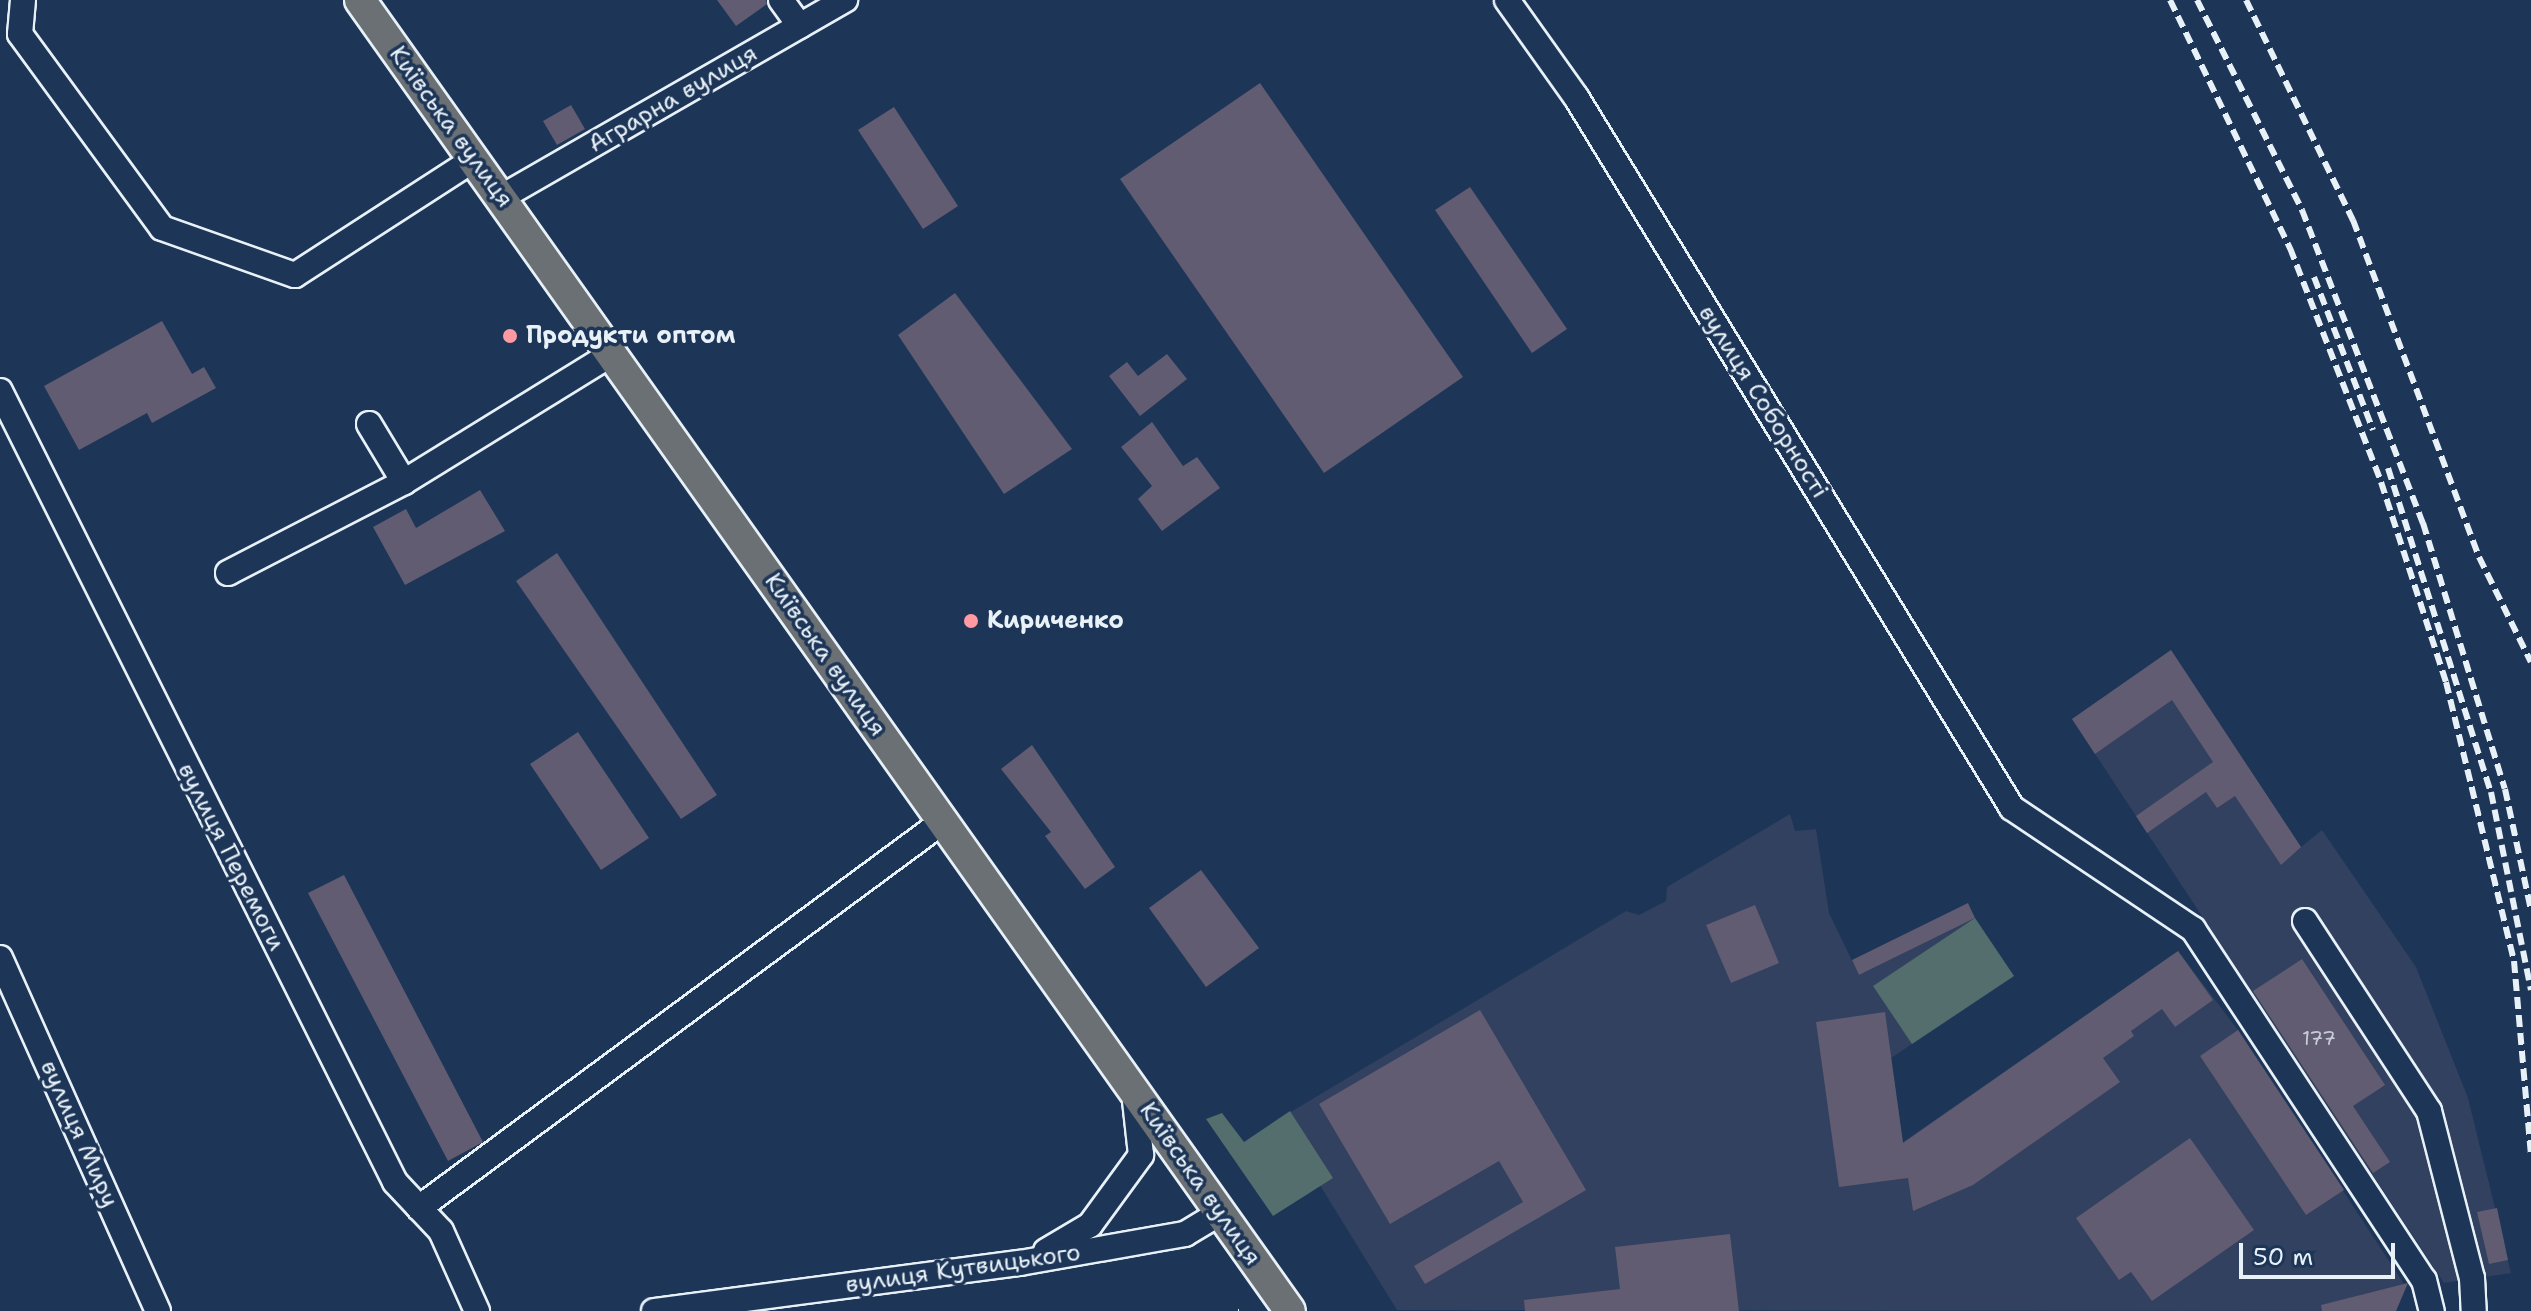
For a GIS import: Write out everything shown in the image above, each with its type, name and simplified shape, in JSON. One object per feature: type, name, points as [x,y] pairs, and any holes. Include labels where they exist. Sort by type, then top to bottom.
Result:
[{"type":"main road","name":"Київська вулиця","points":[[360,0],[1290,1311]]},
{"type":"street","points":[[23,0],[20,34],[162,228],[295,275],[474,159]]},
{"type":"street","points":[[781,0],[800,26]]},
{"type":"street","name":"Аграрна вулиця","points":[[502,197],[845,0]]},
{"type":"street","name":"вулиця Соборності","points":[[1507,0],[1576,97],[2012,808],[2193,929],[2424,1280],[2432,1311]]},
{"type":"street","points":[[228,573],[404,482],[613,353]]},
{"type":"street","name":"вулиця Перемоги","points":[[0,391],[395,1182],[441,1231],[477,1311]]},
{"type":"street","points":[[369,424],[404,482]]},
{"type":"street","points":[[419,1208],[942,822]]},
{"type":"street","points":[[2305,921],[2429,1111],[2469,1263],[2474,1311]]},
{"type":"street","name":"вулиця Миру","points":[[0,958],[158,1311]]},
{"type":"street","points":[[1020,1263],[1090,1225],[1118,1194],[1141,1155],[1134,1092]]},
{"type":"street","name":"вулиця Кутвицького","points":[[654,1311],[1020,1263],[1185,1234],[1220,1213]]},
{"type":"shaded area","points":[[2171,650],[2301,847],[2322,830],[2416,967],[2468,1098],[2511,1273],[2444,1283],[2072,719]]},
{"type":"shaded area","points":[[1790,814],[1795,831],[1816,829],[1829,913],[1859,975],[1975,918],[2014,976],[1891,1058],[1903,1142],[2178,951],[2238,1030],[2406,1287],[2396,1311],[1397,1310],[1279,1119],[1626,911],[1639,915],[1666,901],[1667,887]]},
{"type":"green space","points":[[1975,918],[2014,976],[1912,1044],[1873,986]]},
{"type":"green space","points":[[1290,1111],[1333,1178],[1273,1216],[1206,1119],[1222,1113],[1244,1142]]},
{"type":"building","points":[[717,0],[766,0],[767,4],[736,26]]},
{"type":"building","points":[[1260,83],[1463,377],[1324,473],[1120,179]]},
{"type":"building","points":[[571,105],[585,129],[557,145],[543,121]]},
{"type":"building","points":[[894,107],[958,206],[923,229],[858,130]]},
{"type":"building","points":[[1470,187],[1567,329],[1532,353],[1435,210]]},
{"type":"building","points":[[955,293],[1072,449],[1004,494],[898,335]]},
{"type":"building","points":[[162,321],[192,374],[204,367],[216,388],[152,423],[147,413],[79,450],[44,386]]},
{"type":"building","points":[[1167,354],[1187,379],[1140,416],[1109,376],[1127,362],[1138,376]]},
{"type":"building","points":[[1152,422],[1183,466],[1197,457],[1220,488],[1162,531],[1138,499],[1152,486],[1121,447]]},
{"type":"building","points":[[480,490],[505,531],[405,585],[373,527],[406,509],[416,528]]},
{"type":"building","points":[[557,553],[717,795],[681,819],[516,581]]},
{"type":"building","points":[[2171,650],[2301,847],[2281,865],[2235,796],[2217,808],[2206,792],[2147,833],[2136,816],[2213,762],[2172,700],[2095,754],[2072,719]]},
{"type":"building","points":[[578,732],[649,838],[601,870],[530,764]]},
{"type":"building","points":[[1032,745],[1115,867],[1085,889],[1045,836],[1051,832],[1001,769]]},
{"type":"building","points":[[1201,870],[1259,948],[1206,987],[1149,908]]},
{"type":"building","points":[[344,875],[483,1142],[448,1161],[308,893]]},
{"type":"building","points":[[1968,903],[1975,918],[1859,975],[1852,960]]},
{"type":"building","points":[[1755,905],[1779,963],[1731,983],[1706,925]]},
{"type":"building","points":[[2178,951],[2213,1000],[2175,1027],[2162,1009],[2131,1031],[2134,1036],[2103,1058],[2120,1082],[1973,1185],[1913,1211],[1908,1178],[1839,1187],[1816,1022],[1885,1012],[1903,1143]]},
{"type":"building","points":[[2302,959],[2385,1085],[2353,1106],[2390,1162],[2373,1173],[2253,991]]},
{"type":"building","points":[[1480,1010],[1586,1190],[1425,1284],[1414,1266],[1523,1202],[1499,1161],[1390,1224],[1319,1104]]},
{"type":"building","points":[[2238,1030],[2344,1190],[2306,1215],[2200,1056]]},
{"type":"building","points":[[2190,1138],[2254,1230],[2152,1301],[2131,1272],[2119,1280],[2076,1218]]},
{"type":"building","points":[[2497,1208],[2508,1260],[2489,1264],[2477,1212]]},
{"type":"building","points":[[1730,1234],[1739,1311],[1525,1311],[1524,1300],[1620,1289],[1615,1247]]},
{"type":"building","points":[[2408,1283],[2396,1311],[2322,1311],[2321,1305]]},
{"type":"railway","points":[[2170,0],[2290,248],[2381,482],[2446,682],[2514,961],[2531,1156]]},
{"type":"railway","points":[[2197,0],[2302,210],[2423,523],[2505,789],[2531,910]]},
{"type":"railway","points":[[2246,0],[2353,220],[2479,557],[2531,662]]},
{"type":"railway","points":[[2314,277],[2373,430]]},
{"type":"railway","points":[[2388,468],[2491,792],[2531,990]]},
{"type":"place","name":"Продукти оптом","points":[[510,336]]},
{"type":"place","name":"Кириченко","points":[[971,621]]}]
